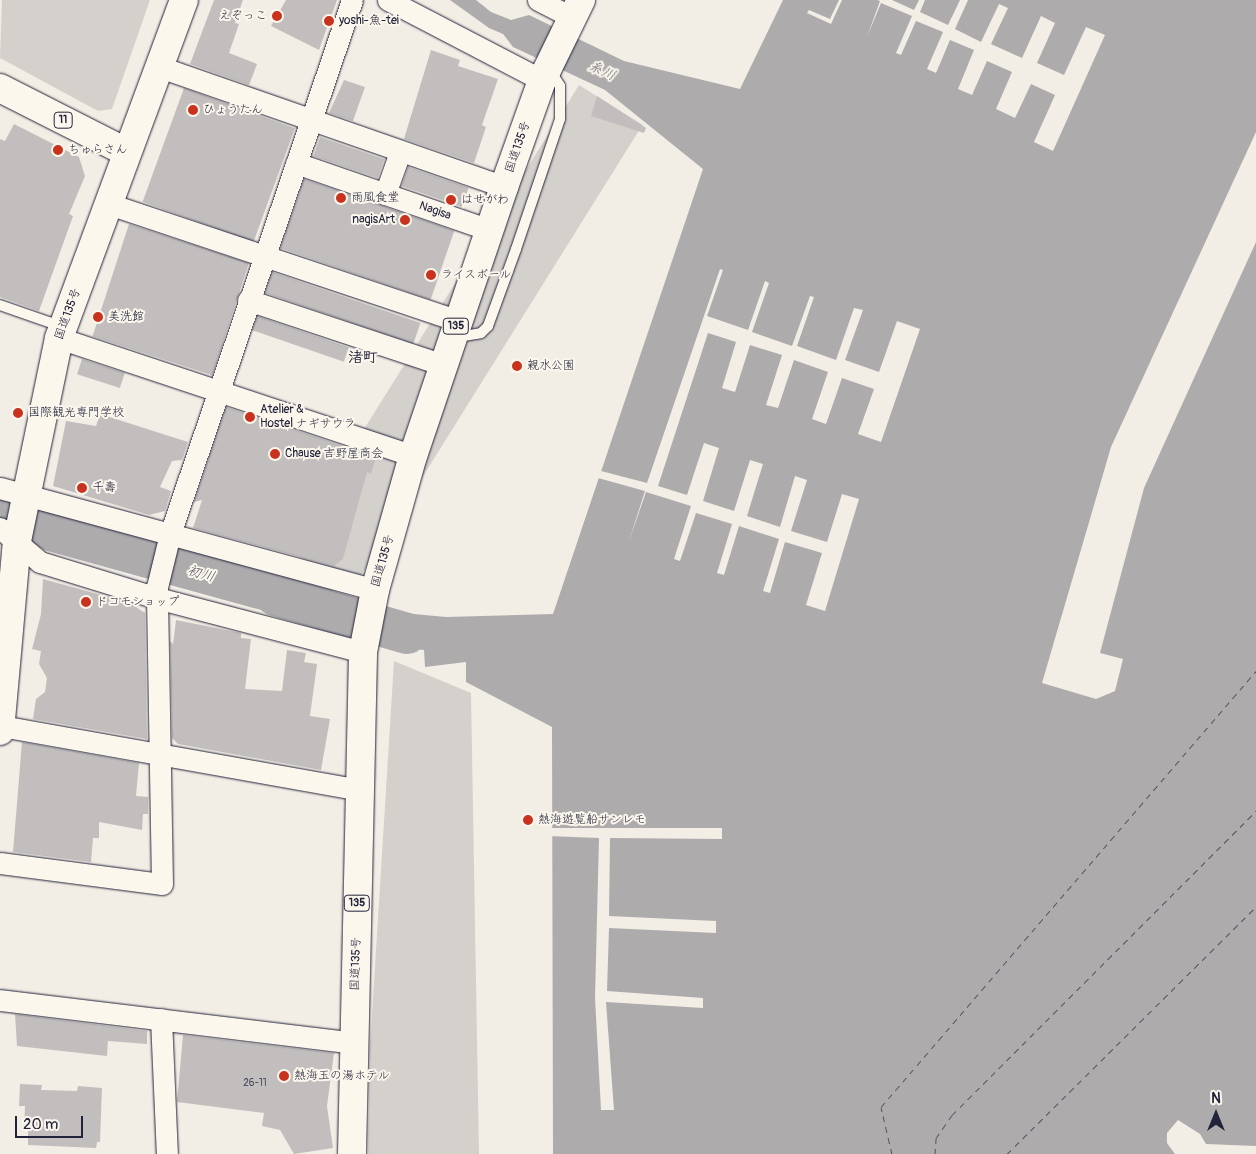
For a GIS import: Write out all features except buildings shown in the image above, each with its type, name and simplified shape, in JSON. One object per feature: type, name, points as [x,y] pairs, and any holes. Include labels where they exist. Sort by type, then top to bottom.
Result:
[{"type":"main road","name":"国道135号","points":[[0,731],[9,534],[38,498],[61,332],[109,204],[126,152],[160,68],[184,0]]},
{"type":"main road","name":"国道135号","points":[[352,1154],[363,652],[375,590],[413,456],[489,230],[546,71],[573,15]]},
{"type":"main road","name":"11","points":[[0,88],[126,152]]},
{"type":"street","points":[[0,863],[162,884],[157,592],[170,534],[248,300],[352,0]]},
{"type":"street","points":[[388,0],[546,71]]},
{"type":"street","points":[[538,0],[573,15]]},
{"type":"street","points":[[160,68],[504,187]]},
{"type":"street","points":[[385,194],[400,152]]},
{"type":"street","name":"Nagisa","points":[[296,163],[489,230]]},
{"type":"street","points":[[109,204],[263,256],[455,329]]},
{"type":"street","points":[[248,300],[443,365]]},
{"type":"street","points":[[61,332],[218,392],[413,456]]},
{"type":"street","points":[[0,488],[375,590]]},
{"type":"street","points":[[9,534],[40,562],[157,592],[363,652]]},
{"type":"street","points":[[1,726],[361,790]]},
{"type":"street","points":[[0,1000],[353,1043]]},
{"type":"street","points":[[162,1019],[167,1154]]},
{"type":"lane","points":[[455,329],[481,333],[488,326],[516,249],[560,119],[560,86],[546,71]]},
{"type":"lane","points":[[0,305],[61,332]]},
{"type":"shaded area","points":[[2,0],[150,0],[112,109],[98,111],[0,58]]},
{"type":"shaded area","points":[[579,85],[643,125],[352,589],[289,550]]},
{"type":"shaded area","points":[[394,661],[471,693],[479,1154],[368,1154],[370,1047]]},
{"type":"water","name":"糸川","points":[[450,0],[476,0],[491,12],[511,20],[529,15],[624,61],[740,89],[783,0],[1256,0],[1256,1146],[1206,1144],[1200,1134],[1178,1120],[1167,1133],[1167,1143],[1175,1154],[553,1154],[552,727],[466,682],[466,662],[425,667],[424,650],[396,647],[403,613],[446,617],[553,614],[703,169],[605,90],[513,47],[503,34],[489,28]]},
{"type":"water","points":[[0,494],[50,512],[333,590],[326,628],[44,550],[0,522]]},
{"type":"pier","points":[[839,0],[842,0],[831,24],[807,13],[809,10],[830,19]]},
{"type":"pier","points":[[877,0],[892,0],[914,10],[919,0],[925,0],[920,12],[948,25],[960,0],[968,0],[955,29],[981,42],[999,4],[1008,8],[991,44],[1022,58],[1041,16],[1055,23],[1037,63],[1064,75],[1086,27],[1105,35],[1053,151],[1034,142],[1055,95],[1031,84],[1015,118],[996,109],[1012,72],[987,61],[972,95],[958,89],[974,50],[950,40],[936,73],[927,69],[943,32],[916,21],[901,55],[896,53],[912,16],[881,3],[867,37],[880,1]]},
{"type":"pier","points":[[1256,132],[1256,242],[1144,488],[1100,653],[1123,659],[1115,691],[1096,699],[1042,683],[1111,447]]},
{"type":"pier","points":[[720,269],[723,270],[707,316],[748,330],[765,281],[769,283],[752,332],[792,346],[810,296],[814,297],[797,346],[836,360],[854,308],[863,310],[845,360],[879,372],[897,321],[920,329],[881,442],[858,434],[874,389],[842,378],[826,424],[812,419],[828,372],[794,360],[778,408],[766,405],[782,355],[750,345],[735,392],[722,388],[736,342],[708,333],[658,486],[687,495],[704,443],[719,448],[703,501],[734,511],[750,460],[763,464],[747,516],[780,527],[795,476],[807,480],[791,531],[827,542],[842,494],[859,499],[825,611],[806,605],[822,553],[785,542],[770,593],[763,591],[779,539],[739,526],[724,575],[717,573],[732,524],[696,513],[680,561],[674,559],[691,506],[646,492],[628,544],[645,491],[598,478],[601,471],[647,483]]},
{"type":"pier","points":[[551,828],[722,828],[722,839],[610,838],[609,916],[716,921],[716,933],[609,928],[607,991],[703,998],[703,1008],[606,1002],[614,1110],[601,1110],[595,998],[599,838],[548,836]]},
{"type":"waterway","name":"初川","points":[[275,595],[407,633]]},
{"type":"ferry route","points":[[892,1154],[881,1107],[1256,671]]},
{"type":"ferry route","points":[[935,1154],[936,1138],[952,1115],[1256,811]]},
{"type":"ferry route","points":[[1007,1154],[1256,907]]},
{"type":"place","name":"えぞっこ","points":[[277,16]]},
{"type":"place","name":"yoshi-魚-tei","points":[[329,21]]},
{"type":"place","name":"ひょうたん","points":[[193,110]]},
{"type":"place","name":"ちゅらさん","points":[[58,150]]},
{"type":"place","name":"雨風食堂","points":[[341,198]]},
{"type":"place","name":"はせがわ","points":[[451,200]]},
{"type":"place","name":"nagisArt","points":[[405,220]]},
{"type":"place","name":"ライスボール","points":[[431,275]]},
{"type":"place","name":"美洗館","points":[[98,317]]},
{"type":"place","name":"親水公園","points":[[517,366]]},
{"type":"place","name":"国際観光専門学校","points":[[18,413]]},
{"type":"place","name":"Atelier & Hostel ナギサウラ","points":[[250,417]]},
{"type":"place","name":"Chause 吉野屋商会","points":[[275,454]]},
{"type":"place","name":"千壽","points":[[82,488]]},
{"type":"place","name":"ドコモショップ","points":[[86,602]]},
{"type":"place","name":"熱海遊覧船サンレモ","points":[[528,820]]},
{"type":"place","name":"熱海玉の湯ホテル","points":[[284,1076]]},
{"type":"district","name":"渚町","points":[[363,358]]}]
